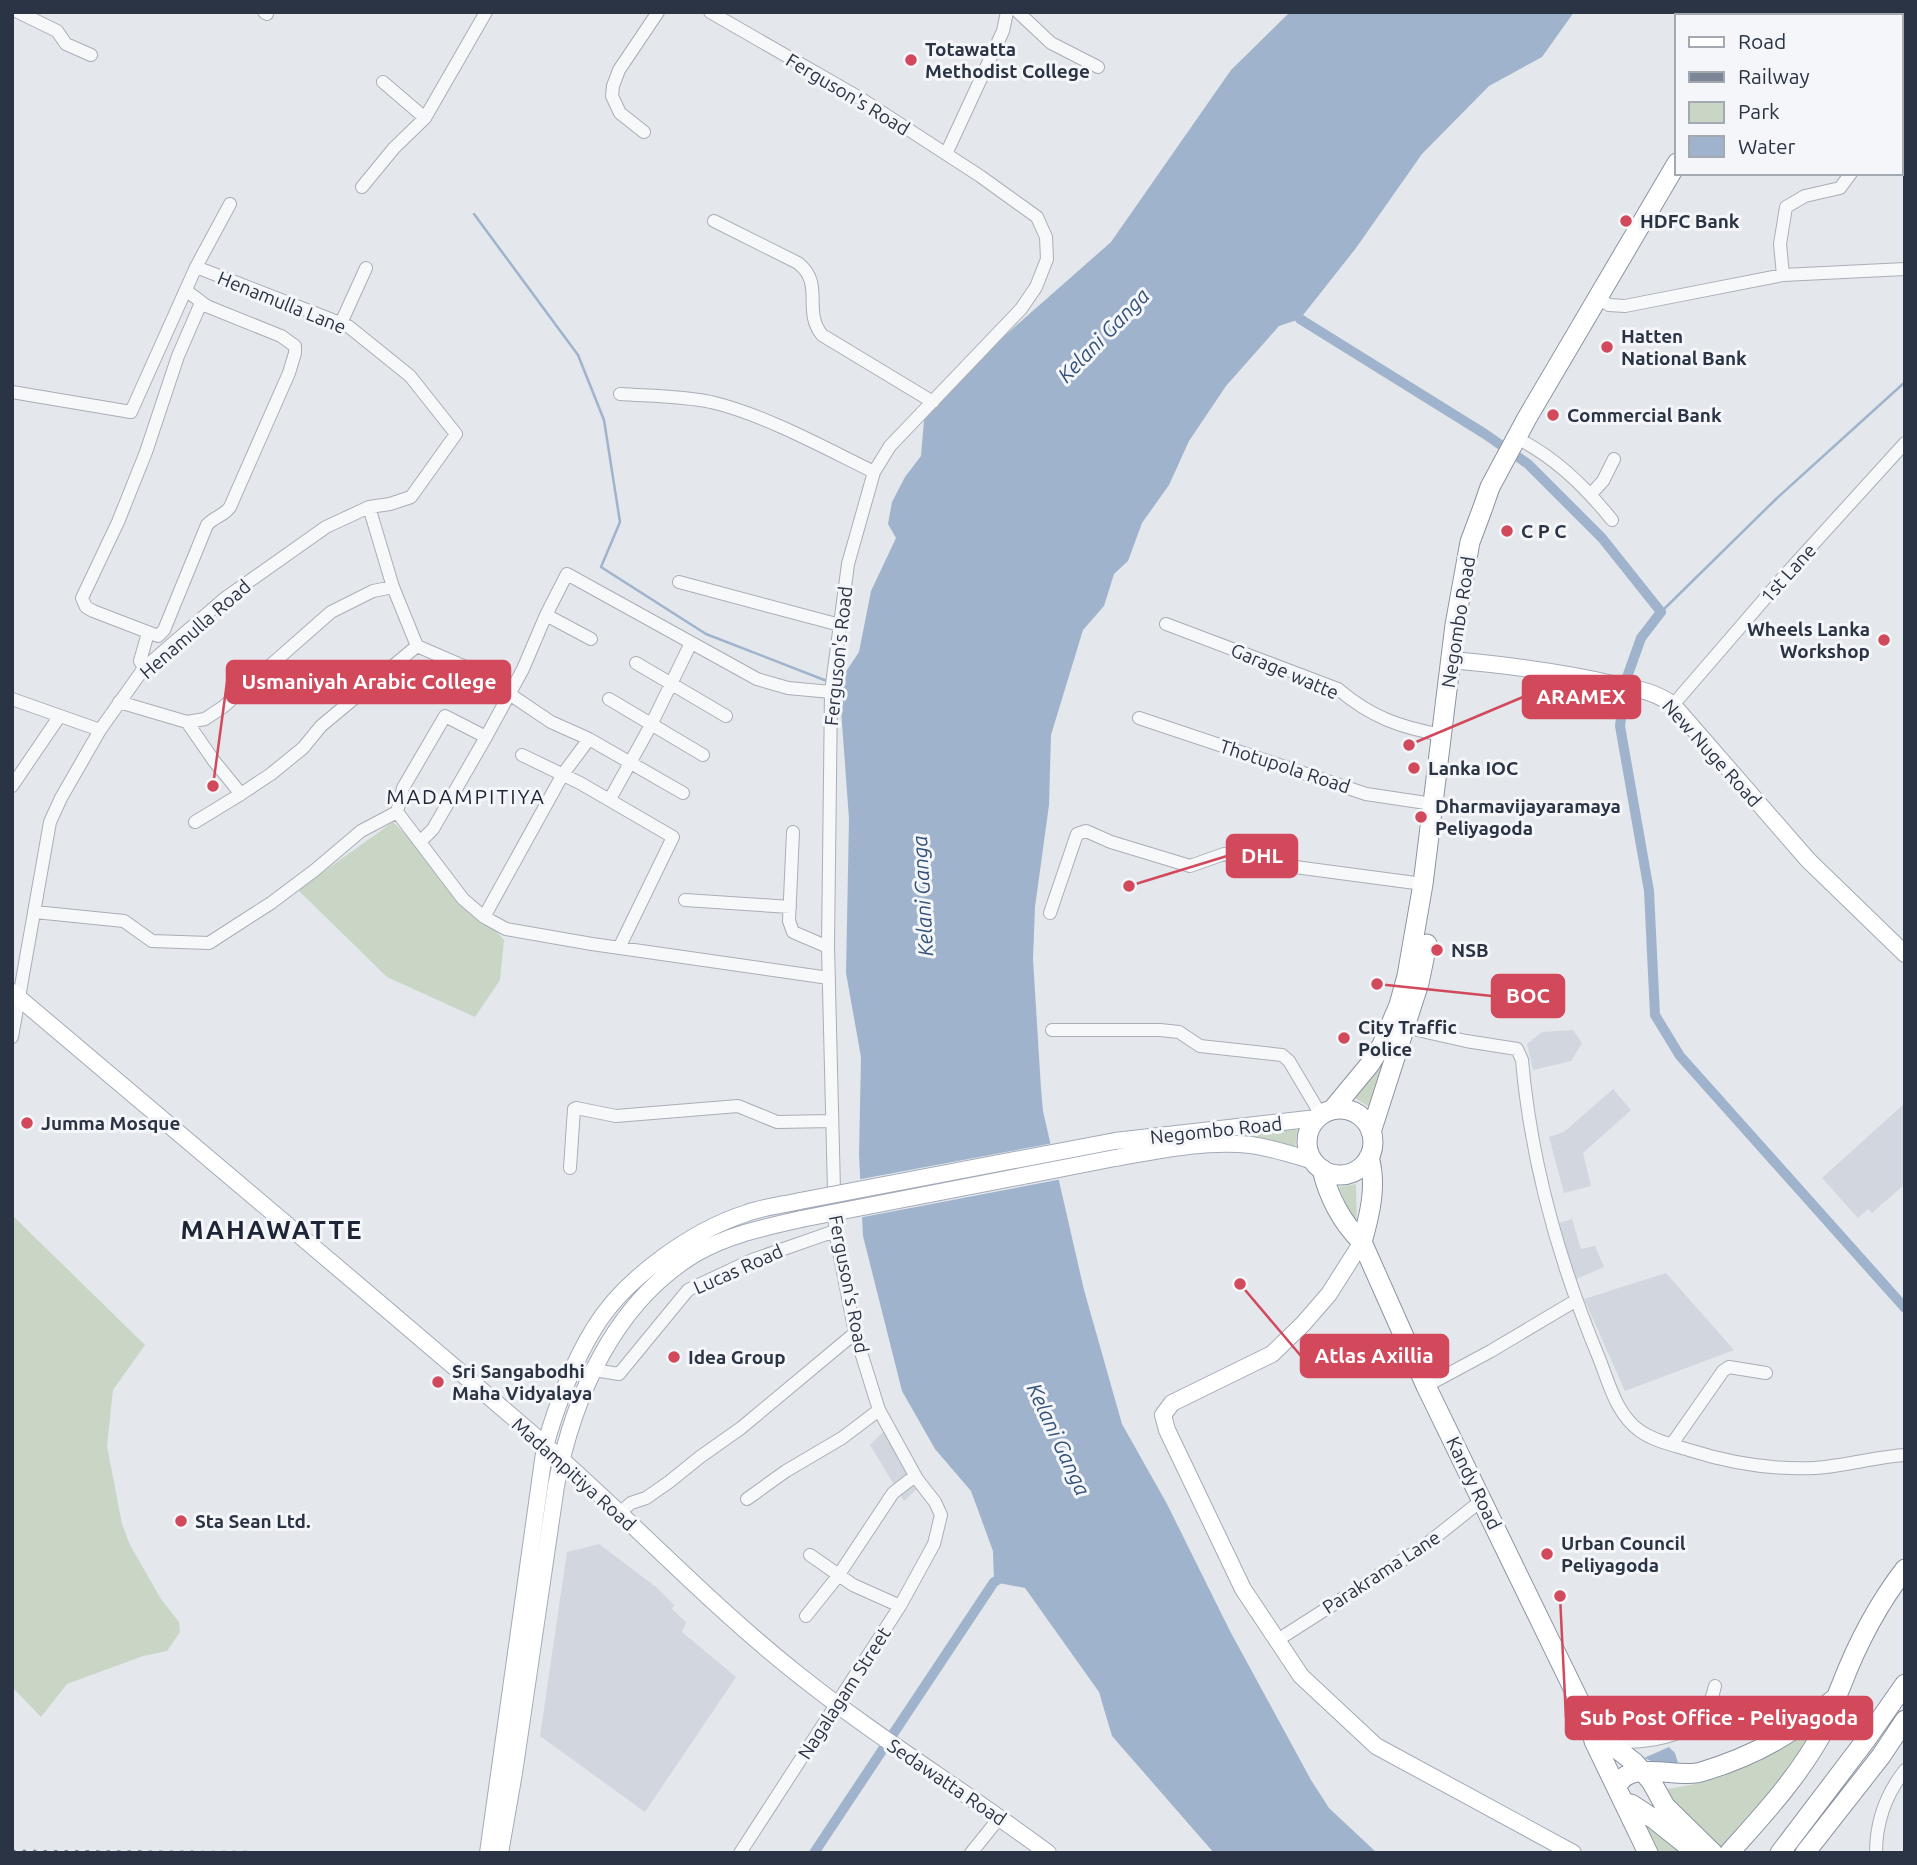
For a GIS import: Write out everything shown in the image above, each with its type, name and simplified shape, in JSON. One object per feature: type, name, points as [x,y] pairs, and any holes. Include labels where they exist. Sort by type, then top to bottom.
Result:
[{"type":"highway","name":"Negombo Road","points":[[1604,302],[1675,167]]},
{"type":"highway","name":"Negombo Road","points":[[1371,1132],[1419,982],[1434,897],[1457,661],[1460,593],[1471,542],[1490,487],[1517,450],[1683,175]]},
{"type":"highway","name":"Negombo Road","points":[[1323,1115],[1370,1064],[1393,1021],[1415,941],[1442,735],[1457,661]]},
{"type":"highway","points":[[1347,1110],[1356,1113],[1367,1123],[1373,1145],[1362,1166],[1348,1173],[1332,1173],[1318,1165],[1308,1149],[1307,1139],[1309,1130],[1323,1115],[1347,1110]]},
{"type":"highway","points":[[1362,1242],[1371,1202],[1373,1172],[1369,1157]]},
{"type":"highway","name":"Kandy Road","points":[[1318,1165],[1348,1228],[1362,1242],[1426,1386],[1590,1723],[1594,1741],[1624,1798],[1648,1853]]},
{"type":"highway","points":[[1729,1853],[1805,1762],[1825,1727],[1863,1636],[1890,1588],[1905,1569]]},
{"type":"highway","points":[[1747,1853],[1812,1772],[1829,1741],[1869,1647],[1905,1586]]},
{"type":"highway","points":[[1780,1853],[1866,1741],[1905,1684]]},
{"type":"highway","points":[[1697,1853],[1624,1798],[1619,1782],[1626,1775],[1642,1771],[1680,1774],[1699,1772],[1737,1760],[1784,1737],[1837,1696]]},
{"type":"highway","points":[[1805,1853],[1881,1756],[1905,1720]]},
{"type":"highway","name":"Kandy Road","points":[[1590,1723],[1642,1771]]},
{"type":"highway","points":[[1642,1771],[1675,1816],[1713,1853]]},
{"type":"highway","points":[[1624,1798],[1646,1804],[1653,1796],[1654,1788]]},
{"type":"main road","name":"New Nuge Road","points":[[1457,661],[1558,673],[1661,696],[1673,705],[1808,860],[1905,954]]},
{"type":"main road","name":"Madampitiya Road","points":[[16,996],[545,1446],[733,1620],[886,1740]]},
{"type":"main road","name":"Negombo Road","points":[[1115,1150],[1323,1115]]},
{"type":"main road","name":"Negombo Road","points":[[1115,1150],[1236,1144],[1265,1147],[1318,1165]]},
{"type":"main road","points":[[495,1849],[545,1446],[554,1411],[596,1325],[633,1282],[687,1239],[746,1213],[800,1201],[1115,1150]]},
{"type":"main road","points":[[495,1849],[514,1773],[561,1460],[574,1414],[594,1370],[612,1337],[644,1294],[694,1255],[728,1238],[753,1230],[1115,1150]]},
{"type":"main road","points":[[1362,1242],[1328,1294],[1303,1324],[1272,1353],[1172,1403],[1163,1415],[1167,1430],[1243,1589],[1301,1676],[1376,1746],[1573,1853]]},
{"type":"main road","points":[[508,1414],[536,1421],[548,1417],[554,1411]]},
{"type":"main road","points":[[556,1486],[569,1476],[580,1478]]},
{"type":"main road","name":"Sedawatta Road","points":[[886,1740],[1048,1853]]},
{"type":"street","points":[[18,12],[57,31],[66,44],[91,55]]},
{"type":"street","points":[[362,187],[394,148],[425,118],[486,12]]},
{"type":"street","points":[[644,132],[620,113],[612,96],[613,86],[620,70],[659,12]]},
{"type":"street","name":"Ferguson's Road","points":[[710,12],[860,98],[980,176],[1037,218],[1046,237],[1047,259],[1036,287],[1021,309],[890,446],[874,471],[848,564],[831,692],[828,947],[835,1231],[855,1333],[879,1410],[915,1476],[940,1511],[939,1528]]},
{"type":"street","points":[[946,154],[1003,31],[1007,12]]},
{"type":"street","points":[[1018,12],[1051,43],[1098,67]]},
{"type":"street","points":[[383,82],[425,118]]},
{"type":"street","points":[[1783,275],[1780,244],[1786,207],[1805,196],[1840,188],[1850,175]]},
{"type":"street","points":[[12,391],[131,412],[195,267],[230,204]]},
{"type":"street","points":[[715,221],[798,263],[812,280],[811,313],[814,326],[822,335],[933,402]]},
{"type":"street","name":"Henamulla Lane","points":[[195,267],[348,326],[410,376],[456,434],[411,497],[390,504],[369,506]]},
{"type":"street","points":[[341,323],[366,268]]},
{"type":"street","points":[[1604,302],[1625,306],[1783,275],[1905,269]]},
{"type":"street","points":[[185,291],[201,303],[281,336],[295,346],[295,353],[289,373],[230,507],[226,514],[214,517],[207,525],[162,634],[158,636],[93,611],[86,607],[82,598],[118,522],[146,452],[178,356],[201,303]]},
{"type":"street","points":[[620,394],[693,400],[729,407],[874,471]]},
{"type":"street","name":"1st Lane","points":[[1673,705],[1786,574],[1905,443]]},
{"type":"street","points":[[1517,450],[1541,451],[1591,494],[1612,520]]},
{"type":"street","points":[[1591,494],[1603,481],[1614,459]]},
{"type":"street","points":[[369,506],[393,587],[417,646],[477,671],[551,722],[589,738],[683,793]]},
{"type":"street","name":"Henamulla Road","points":[[12,1037],[16,996],[35,912],[50,822],[100,730],[144,668],[235,591],[326,527],[369,506]]},
{"type":"street","points":[[420,842],[433,829],[486,737],[523,669],[546,615],[568,574],[769,684],[831,692]]},
{"type":"street","points":[[679,582],[840,625]]},
{"type":"street","points":[[119,702],[187,722],[205,719],[223,708],[331,612],[373,591],[393,587]]},
{"type":"street","points":[[546,615],[591,639]]},
{"type":"street","name":"Garage watte","points":[[1166,624],[1338,689],[1361,709],[1407,728],[1442,735]]},
{"type":"street","points":[[144,668],[140,660],[148,633]]},
{"type":"street","points":[[610,799],[651,725],[691,643]]},
{"type":"street","points":[[195,822],[271,774],[303,748],[321,726],[417,646]]},
{"type":"street","points":[[636,663],[726,716]]},
{"type":"street","points":[[12,699],[100,730]]},
{"type":"street","points":[[609,699],[703,755]]},
{"type":"street","points":[[35,912],[124,921],[152,941],[209,943],[271,903],[361,831],[397,812],[403,788],[445,716],[486,737]]},
{"type":"street","points":[[12,786],[59,717]]},
{"type":"street","name":"Thotupola Road","points":[[1139,718],[1366,793],[1433,804]]},
{"type":"street","points":[[187,722],[241,794]]},
{"type":"street","points":[[484,917],[563,774],[589,738]]},
{"type":"street","points":[[523,755],[610,799],[673,837],[620,948]]},
{"type":"street","points":[[397,812],[463,899],[484,917],[506,929],[829,978]]},
{"type":"street","points":[[1050,913],[1077,834],[1086,831],[1111,842],[1190,866],[1224,854],[1280,865],[1423,884]]},
{"type":"street","points":[[793,832],[789,921],[793,932],[828,947]]},
{"type":"street","points":[[685,900],[790,907]]},
{"type":"street","points":[[1404,1027],[1517,1049],[1522,1060],[1533,1153],[1575,1301],[1621,1412],[1640,1431],[1728,1462],[1781,1468],[1817,1468],[1905,1455]]},
{"type":"street","points":[[1052,1030],[1180,1032],[1200,1046],[1282,1055],[1289,1060],[1323,1115]]},
{"type":"street","points":[[570,1168],[576,1108],[617,1116],[738,1106],[777,1122],[832,1121]]},
{"type":"street","name":"Lucas Road","points":[[594,1370],[619,1374],[688,1290],[752,1260],[835,1231]]},
{"type":"street","points":[[1426,1386],[1490,1352],[1575,1301]]},
{"type":"street","points":[[618,1514],[631,1503],[646,1498],[669,1482],[741,1428],[855,1333]]},
{"type":"street","points":[[1672,1444],[1728,1367],[1766,1373]]},
{"type":"street","points":[[747,1499],[786,1471],[842,1438],[879,1410]]},
{"type":"street","points":[[806,1616],[838,1576],[893,1493],[915,1476]]},
{"type":"street","name":"Parakrama Lane","points":[[1276,1640],[1423,1547],[1482,1500]]},
{"type":"street","name":"Nagalagam Street","points":[[740,1853],[900,1606],[934,1544],[939,1528]]},
{"type":"street","points":[[810,1555],[838,1576],[900,1606]]},
{"type":"street","points":[[1609,1743],[1655,1741],[1684,1730],[1705,1713],[1715,1686]]},
{"type":"street","points":[[1877,1853],[1882,1811],[1905,1770]]},
{"type":"street","points":[[971,1853],[1000,1817]]},
{"type":"shaded area","points":[[1573,1030],[1582,1043],[1571,1061],[1533,1070],[1527,1044],[1542,1032]]},
{"type":"shaded area","points":[[1613,1089],[1631,1110],[1583,1153],[1591,1186],[1564,1193],[1549,1137],[1564,1132]]},
{"type":"shaded area","points":[[1905,1103],[1905,1184],[1872,1213],[1868,1209],[1858,1218],[1822,1178]]},
{"type":"shaded area","points":[[1572,1219],[1581,1249],[1595,1246],[1604,1267],[1574,1280],[1559,1223]]},
{"type":"shaded area","points":[[1666,1273],[1734,1350],[1625,1391],[1584,1299]]},
{"type":"shaded area","points":[[890,1425],[922,1484],[904,1501],[870,1445]]},
{"type":"shaded area","points":[[599,1544],[656,1587],[674,1605],[672,1609],[686,1622],[682,1632],[736,1677],[645,1812],[540,1736],[567,1552]]},
{"type":"green space","points":[[393,822],[444,873],[504,940],[500,980],[475,1017],[387,977],[298,890]]},
{"type":"green space","points":[[1386,1059],[1371,1108],[1353,1097]]},
{"type":"green space","points":[[1298,1127],[1295,1147],[1261,1138],[1225,1136]]},
{"type":"green space","points":[[1356,1184],[1357,1231],[1339,1187]]},
{"type":"green space","points":[[12,1215],[145,1345],[113,1390],[107,1446],[122,1524],[130,1545],[161,1599],[179,1622],[180,1632],[167,1651],[143,1656],[67,1684],[41,1717],[12,1687]]},
{"type":"green space","points":[[1823,1721],[1805,1753],[1720,1851],[1671,1798],[1667,1789],[1711,1780],[1750,1766]]},
{"type":"green space","points":[[1636,1814],[1683,1853],[1656,1853]]},
{"type":"water","name":"Kelani Ganga","points":[[1290,12],[1574,12],[1542,57],[1489,86],[1422,154],[1356,248],[1300,319],[1279,326],[1226,386],[1189,441],[1169,485],[1142,523],[1128,561],[1114,574],[1104,606],[1083,630],[1051,735],[1049,805],[1035,907],[1033,959],[1043,1111],[1084,1290],[1122,1424],[1167,1504],[1230,1631],[1311,1780],[1329,1808],[1377,1853],[1214,1853],[1112,1736],[1099,1692],[1025,1588],[994,1582],[993,1551],[971,1491],[935,1449],[902,1391],[863,1236],[859,1155],[861,1057],[846,973],[849,819],[839,682],[859,652],[871,591],[896,538],[888,524],[892,502],[905,477],[921,456],[924,420],[975,362],[1111,242],[1231,70]]},
{"type":"water","points":[[1669,1747],[1675,1753],[1678,1763],[1656,1763],[1644,1758]]},
{"type":"pier","points":[[1054,1143],[1062,1179],[858,1218],[856,1180]]},
{"type":"waterway","points":[[474,214],[578,355],[604,420],[620,522],[601,567],[706,634],[827,681]]},
{"type":"waterway","points":[[1300,319],[1485,434],[1528,464],[1602,538],[1661,612],[1641,638],[1626,680],[1620,726],[1649,891],[1655,1015],[1680,1056],[1905,1308]]},
{"type":"waterway","points":[[1661,612],[1776,499],[1905,382]]},
{"type":"waterway","points":[[814,1853],[994,1582],[1003,1577]]},
{"type":"railway","points":[[12,1851],[434,1853]]},
{"type":"place","name":"Totawatta Methodist College","points":[[911,60]]},
{"type":"place","name":"HDFC Bank","points":[[1626,221]]},
{"type":"place","name":"Hatten National Bank","points":[[1607,347]]},
{"type":"place","name":"Commercial Bank","points":[[1553,415]]},
{"type":"place","name":"C P C","points":[[1507,531]]},
{"type":"place","name":"Wheels Lanka Workshop","points":[[1884,640]]},
{"type":"place","name":"ARAMEX","points":[[1409,745]]},
{"type":"place","name":"Lanka IOC","points":[[1414,768]]},
{"type":"place","name":"Usmaniyah Arabic College","points":[[213,786]]},
{"type":"place","name":"Dharmavijayaramaya Peliyagoda","points":[[1421,817]]},
{"type":"place","name":"DHL","points":[[1129,886]]},
{"type":"place","name":"NSB","points":[[1437,950]]},
{"type":"place","name":"BOC","points":[[1377,984]]},
{"type":"place","name":"City Traffic Police","points":[[1344,1038]]},
{"type":"place","name":"Jumma Mosque","points":[[27,1123]]},
{"type":"place","name":"Atlas Axillia","points":[[1240,1284]]},
{"type":"place","name":"Idea Group","points":[[674,1357]]},
{"type":"place","name":"Sri Sangabodhi Maha Vidyalaya","points":[[438,1382]]},
{"type":"place","name":"Sta Sean Ltd.","points":[[181,1521]]},
{"type":"place","name":"Urban Council Peliyagoda","points":[[1547,1554]]},
{"type":"place","name":"Sub Post Office - Peliyagoda","points":[[1560,1596]]},
{"type":"district","name":"MADAMPITIYA","points":[[466,796]]},
{"type":"district","name":"MAHAWATTE","points":[[272,1229]]}]
